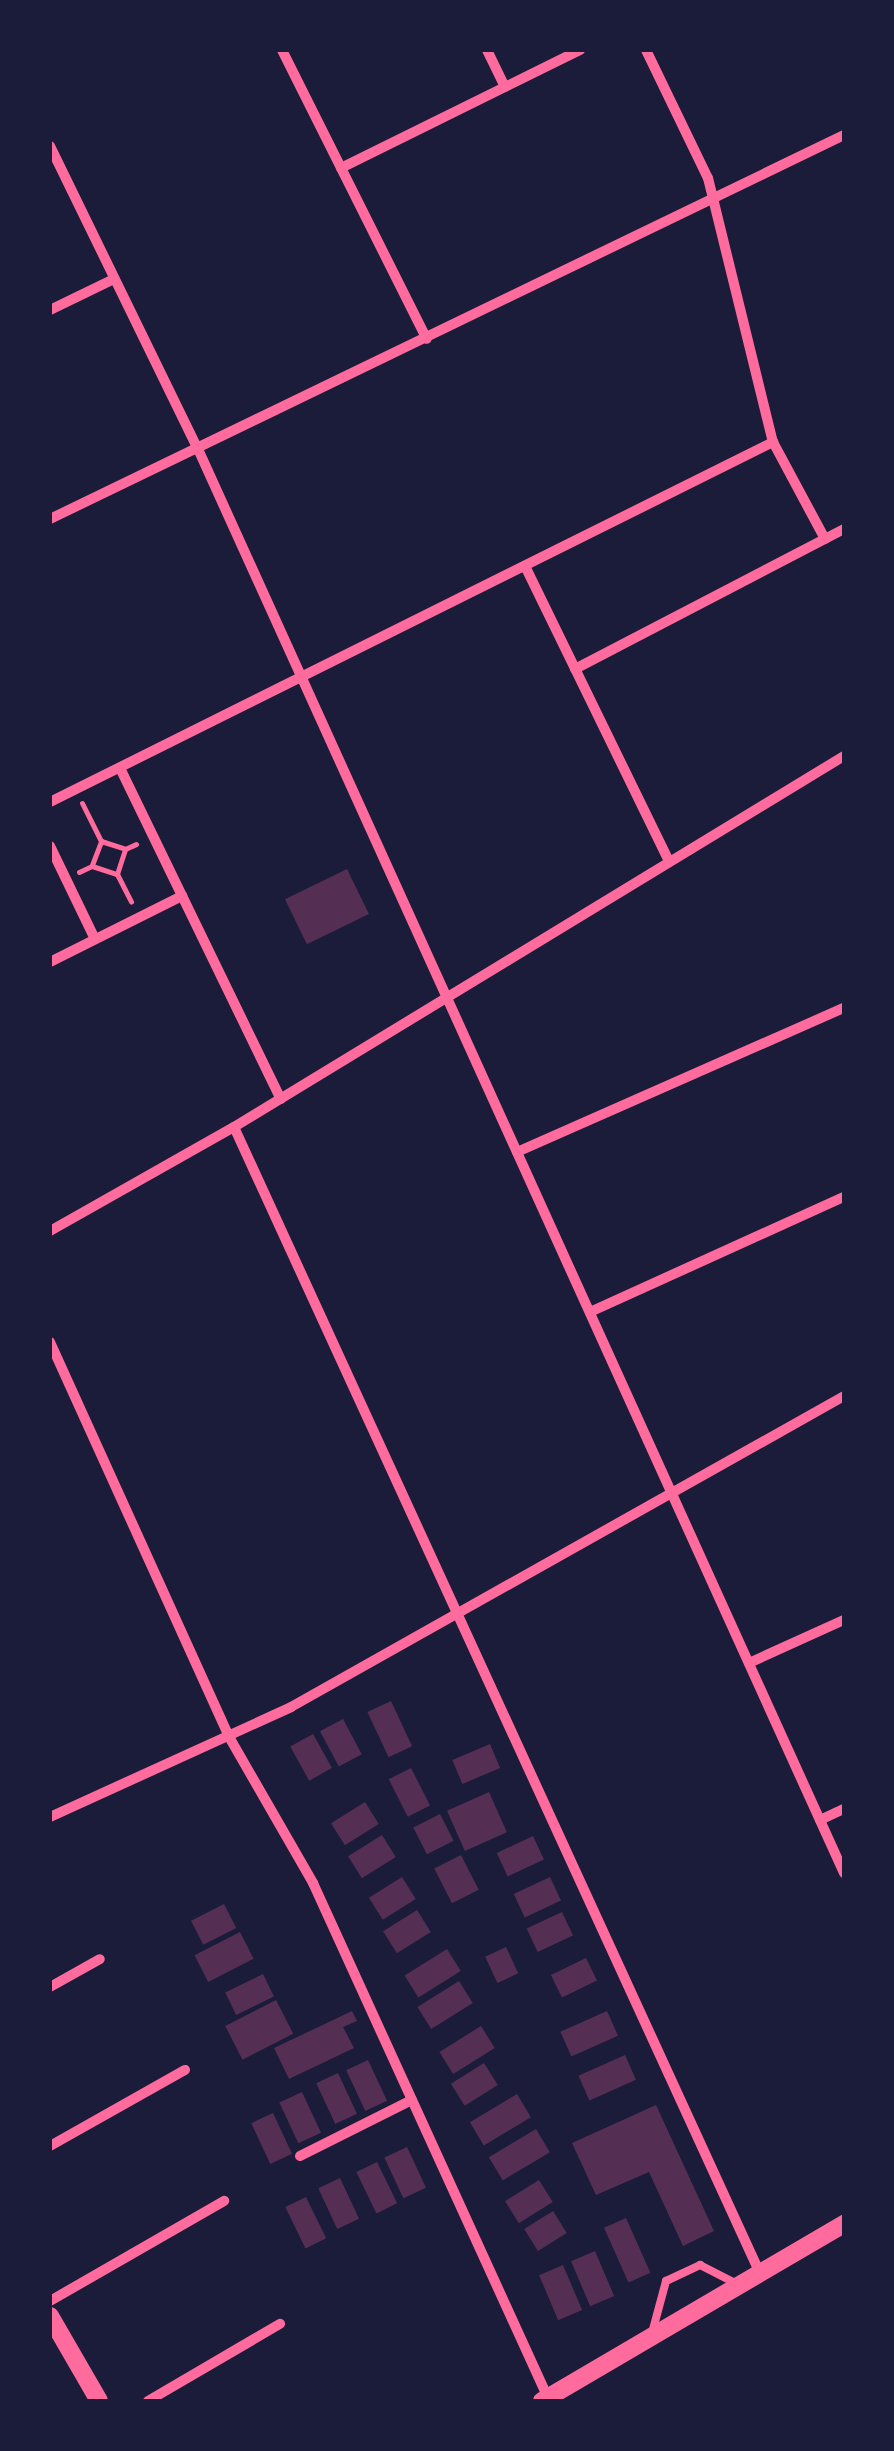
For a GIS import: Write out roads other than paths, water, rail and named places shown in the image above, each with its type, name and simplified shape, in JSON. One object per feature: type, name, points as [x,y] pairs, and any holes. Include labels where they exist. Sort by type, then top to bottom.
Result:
[{"type":"street","points":[[282,50],[427,339]]},
{"type":"street","points":[[487,50],[505,87]]},
{"type":"street","points":[[341,168],[580,50]]},
{"type":"street","points":[[646,50],[714,198],[774,442],[825,539]]},
{"type":"street","points":[[50,518],[198,450],[844,135]]},
{"type":"street","points":[[50,146],[198,450],[844,1873]]},
{"type":"street","points":[[50,310],[114,279]]},
{"type":"street","points":[[50,802],[774,442]]},
{"type":"street","points":[[576,669],[844,529]]},
{"type":"street","points":[[525,566],[670,861]]},
{"type":"street","points":[[50,1231],[234,1127],[844,756]]},
{"type":"street","points":[[120,768],[280,1098]]},
{"type":"street","points":[[50,846],[96,940]]},
{"type":"street","points":[[50,962],[182,896]]},
{"type":"street","points":[[517,1152],[844,1008]]},
{"type":"street","points":[[234,1127],[760,2272]]},
{"type":"street","points":[[590,1312],[844,1197]]},
{"type":"street","points":[[50,1342],[228,1735],[298,1853],[545,2399],[844,2224]]},
{"type":"street","points":[[50,1818],[228,1735],[457,1616],[844,1396]]},
{"type":"street","points":[[749,1663],[844,1620]]},
{"type":"street","points":[[820,1820],[844,1809]]},
{"type":"street","points":[[50,1987],[100,1959]]},
{"type":"street","points":[[50,2146],[185,2070]]},
{"type":"street","points":[[300,2156],[412,2100]]},
{"type":"street","points":[[50,2301],[224,2201]]},
{"type":"street","points":[[50,2316],[99,2401]]},
{"type":"street","points":[[148,2401],[280,2324]]},
{"type":"lane","points":[[651,2337],[666,2281],[700,2264],[739,2285]]}]
